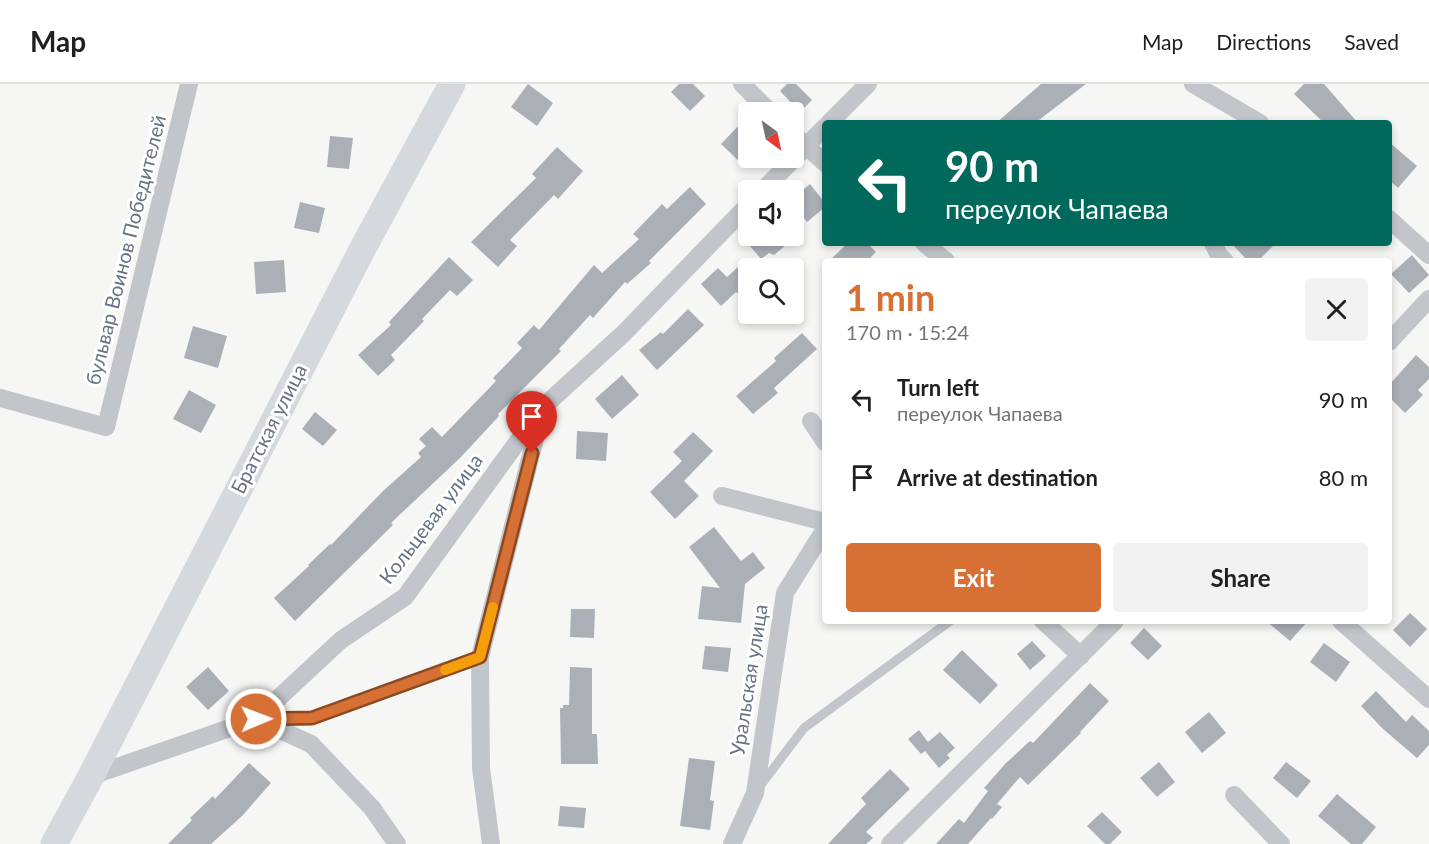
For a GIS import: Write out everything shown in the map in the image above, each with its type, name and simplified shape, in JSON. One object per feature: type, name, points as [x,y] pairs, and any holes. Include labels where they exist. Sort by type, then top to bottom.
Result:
[{"type":"main road","name":"Братская улица","points":[[54,844],[364,246],[452,84]]},
{"type":"street","name":"бульвар Воинов Победителей","points":[[0,398],[106,427],[189,84]]},
{"type":"street","points":[[742,84],[760,102]]},
{"type":"street","points":[[832,120],[868,84]]},
{"type":"street","points":[[1193,84],[1255,120]]},
{"type":"street","points":[[804,139],[822,129]]},
{"type":"street","points":[[804,145],[822,160]]},
{"type":"street","points":[[771,180],[780,168]]},
{"type":"street","name":"Кольцевая улица","points":[[91,776],[256,719],[341,640],[405,597],[542,408],[624,333],[738,215]]},
{"type":"street","points":[[1392,222],[1429,255]]},
{"type":"street","points":[[928,246],[942,258]]},
{"type":"street","points":[[1392,339],[1429,299]]},
{"type":"street","points":[[491,844],[481,768],[480,657],[527,476],[542,408]]},
{"type":"street","points":[[811,421],[822,438]]},
{"type":"street","points":[[722,496],[822,521]]},
{"type":"street","name":"Уральская улица","points":[[732,844],[755,793],[784,593],[822,535]]},
{"type":"street","points":[[1046,624],[1081,656]]},
{"type":"street","points":[[890,844],[1112,624]]},
{"type":"street","points":[[1344,624],[1429,699]]},
{"type":"street","points":[[256,719],[311,744],[372,808],[397,844]]},
{"type":"street","points":[[1234,795],[1281,844]]},
{"type":"lane","points":[[755,793],[804,728],[946,624]]},
{"type":"lane","points":[[256,719],[312,718],[480,657]]},
{"type":"building","points":[[528,84],[553,103],[537,126],[511,107]]},
{"type":"building","points":[[679,84],[693,84],[705,96],[690,111],[671,92]]},
{"type":"building","points":[[787,84],[796,84],[812,100],[804,108],[804,102],[790,102],[780,91]]},
{"type":"building","points":[[1041,84],[1086,84],[1039,120],[999,120]]},
{"type":"building","points":[[1304,84],[1324,84],[1355,120],[1321,120],[1294,94]]},
{"type":"building","points":[[738,126],[738,160],[721,144]]},
{"type":"building","points":[[330,136],[353,138],[349,169],[327,167]]},
{"type":"building","points":[[1392,145],[1417,166],[1398,188],[1392,183]]},
{"type":"building","points":[[557,147],[583,171],[558,199],[554,195],[510,240],[517,246],[498,267],[471,242],[536,178],[532,174]]},
{"type":"building","points":[[810,184],[822,199],[822,210],[807,222],[804,218],[804,189]]},
{"type":"building","points":[[690,187],[706,204],[649,261],[651,263],[627,284],[625,282],[593,318],[590,315],[559,349],[561,351],[498,414],[499,416],[461,457],[391,523],[393,525],[295,621],[274,598],[421,457],[418,453],[426,446],[419,439],[432,427],[442,437],[496,381],[493,378],[522,348],[517,343],[534,325],[539,330],[594,265],[602,273],[639,239],[633,234],[662,204],[667,209]]},
{"type":"building","points":[[300,202],[325,208],[319,233],[294,228]]},
{"type":"building","points":[[750,246],[785,246],[774,255],[769,253],[760,258]]},
{"type":"building","points":[[845,246],[870,246],[876,252],[870,258],[832,258]]},
{"type":"building","points":[[1234,246],[1273,246],[1261,258],[1245,258]]},
{"type":"building","points":[[1412,255],[1429,275],[1409,293],[1392,273]]},
{"type":"building","points":[[449,257],[473,280],[457,296],[450,290],[391,355],[395,360],[378,376],[358,355],[391,325],[389,322]]},
{"type":"building","points":[[284,260],[286,292],[256,294],[254,262]]},
{"type":"building","points":[[738,267],[738,293],[736,292],[721,306],[701,284],[718,268],[727,277]]},
{"type":"building","points":[[688,309],[704,325],[657,370],[639,350],[661,332],[663,334]]},
{"type":"building","points":[[193,326],[227,336],[218,368],[184,358]]},
{"type":"building","points":[[802,333],[817,349],[774,388],[778,393],[753,414],[736,396],[776,361],[774,358]]},
{"type":"building","points":[[1416,355],[1429,367],[1429,379],[1418,390],[1423,395],[1405,413],[1392,400],[1392,382]]},
{"type":"building","points":[[622,375],[639,395],[612,419],[595,399]]},
{"type":"building","points":[[189,390],[216,405],[201,433],[173,419]]},
{"type":"building","points":[[315,412],[337,430],[323,446],[302,429]]},
{"type":"building","points":[[577,431],[608,433],[606,461],[576,459]]},
{"type":"building","points":[[693,432],[713,451],[684,481],[699,496],[675,519],[650,492],[682,461],[673,452]]},
{"type":"building","points":[[714,527],[741,561],[753,552],[765,568],[745,584],[741,623],[698,619],[702,586],[720,588],[689,547]]},
{"type":"building","points":[[571,609],[595,609],[594,638],[570,637]]},
{"type":"building","points":[[1410,613],[1427,629],[1410,647],[1393,630]]},
{"type":"building","points":[[1270,624],[1305,624],[1290,641]]},
{"type":"building","points":[[1144,628],[1162,646],[1148,660],[1130,643]]},
{"type":"building","points":[[1032,641],[1046,656],[1030,670],[1017,654]]},
{"type":"building","points":[[1324,643],[1350,662],[1336,682],[1310,662]]},
{"type":"building","points":[[705,646],[731,648],[728,672],[702,669]]},
{"type":"building","points":[[962,650],[998,685],[980,704],[943,670]]},
{"type":"building","points":[[208,667],[229,691],[208,710],[186,687]]},
{"type":"building","points":[[570,667],[592,668],[592,734],[597,734],[598,764],[561,764],[560,708],[563,708],[563,705],[569,705]]},
{"type":"building","points":[[1090,683],[1109,701],[1081,733],[1028,785],[1020,777],[997,804],[1002,807],[968,844],[936,844],[959,819],[964,823],[988,791],[984,788],[1006,763],[1030,741],[1033,743]]},
{"type":"building","points":[[1376,691],[1406,722],[1412,715],[1429,731],[1429,745],[1417,758],[1383,729],[1361,706]]},
{"type":"building","points":[[1209,712],[1226,733],[1202,753],[1185,732]]},
{"type":"building","points":[[919,730],[928,742],[940,732],[955,748],[947,755],[950,758],[939,768],[925,751],[921,754],[908,739]]},
{"type":"building","points":[[689,758],[715,761],[710,800],[714,801],[710,830],[680,826]]},
{"type":"building","points":[[1159,762],[1175,782],[1157,797],[1140,778]]},
{"type":"building","points":[[1286,762],[1311,781],[1297,798],[1273,778]]},
{"type":"building","points":[[249,763],[271,783],[242,816],[211,844],[168,844],[192,820],[190,818],[213,796],[215,799]]},
{"type":"building","points":[[890,769],[910,789],[866,832],[873,838],[866,844],[828,844],[866,804],[861,798]]},
{"type":"building","points":[[1337,794],[1376,827],[1362,844],[1351,844],[1318,816]]},
{"type":"building","points":[[560,806],[586,808],[584,828],[558,826]]},
{"type":"building","points":[[1102,812],[1122,832],[1110,844],[1105,844],[1087,826]]},
{"type":"slow traffic","points":[[445,670],[480,657],[493,607]]},
{"type":"route","points":[[256,719],[312,718],[480,657],[532,453]]}]
